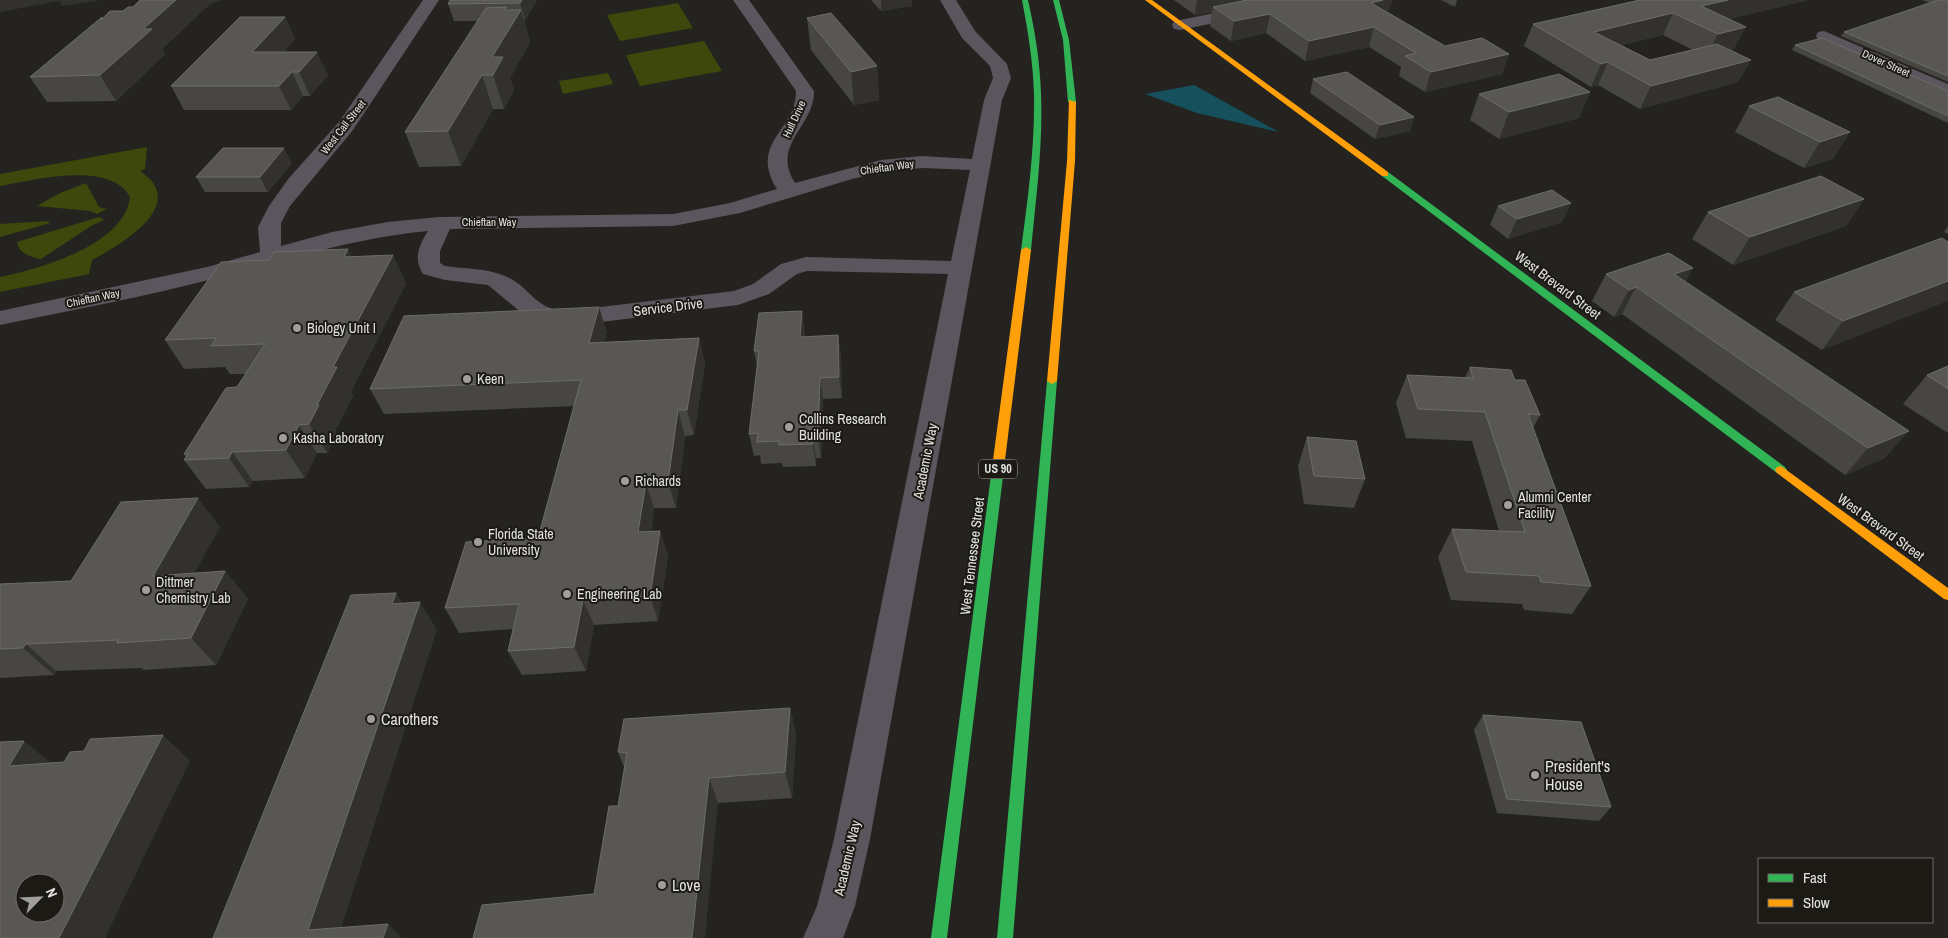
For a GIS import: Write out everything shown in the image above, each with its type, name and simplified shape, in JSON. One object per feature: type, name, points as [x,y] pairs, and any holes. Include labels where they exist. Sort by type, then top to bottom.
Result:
[{"type":"main road","name":"West Tennessee Street","points":[[940,938],[1038,153],[1039,110],[1037,73],[1033,36],[1025,0]]},
{"type":"main road","points":[[1005,938],[1071,161],[1070,69],[1056,0]]},
{"type":"main road","name":"West Brevard Street","points":[[1148,0],[1280,96],[1948,595]]},
{"type":"street","name":"West Call Street","points":[[271,256],[269,228],[274,215],[355,114],[399,43],[431,0]]},
{"type":"street","name":"Hull Drive","points":[[741,0],[805,92],[803,104],[776,159],[777,171],[790,192]]},
{"type":"street","name":"Academic Way","points":[[823,938],[836,906],[852,840],[993,100],[1002,81],[1002,71],[996,61],[968,34],[948,0]]},
{"type":"street","points":[[1180,25],[1304,0]]},
{"type":"street","name":"Dover Street","points":[[1824,36],[1948,91]]},
{"type":"street","name":"Chieftan Way","points":[[0,318],[210,272],[366,232],[443,223],[674,220],[733,210],[855,172],[896,164],[933,162],[982,164]]},
{"type":"street","name":"Service Drive","points":[[443,223],[430,247],[428,259],[431,269],[477,275],[499,282],[510,288],[533,311],[553,318],[577,318],[738,298],[761,289],[789,269],[806,264],[962,268]]},
{"type":"green space","points":[[678,3],[693,28],[620,41],[607,15]]},
{"type":"green space","points":[[704,41],[722,71],[640,86],[626,55]]},
{"type":"green space","points":[[608,73],[613,84],[563,94],[559,81]]},
{"type":"green space","points":[[147,147],[145,169],[140,171],[154,184],[158,197],[155,209],[134,234],[92,260],[89,274],[0,292],[0,277],[57,261],[97,241],[113,229],[125,214],[130,197],[120,186],[106,179],[70,175],[0,186],[0,174]]},
{"type":"green space","points":[[86,183],[99,207],[107,209],[97,214],[90,211],[37,206],[60,193]]},
{"type":"green space","points":[[99,217],[104,220],[91,226],[41,259],[26,254],[18,246],[17,242]]},
{"type":"green space","points":[[50,222],[47,224],[0,237],[0,224]]},
{"type":"water","points":[[1194,85],[1279,132],[1197,113],[1145,94]]},
{"type":"building","points":[[140,0],[176,0],[143,29],[152,29],[100,75],[30,77],[110,11],[123,11],[128,7],[133,7]]},
{"type":"building","points":[[450,0],[522,0],[520,3],[448,4]]},
{"type":"building","points":[[1247,0],[1383,0],[1371,3],[1445,46],[1482,38],[1509,54],[1431,72],[1405,56],[1416,53],[1374,27],[1309,41],[1270,14],[1234,21],[1213,7]]},
{"type":"building","points":[[1640,0],[1728,0],[1701,6],[1746,27],[1718,34],[1673,13],[1594,32],[1650,60],[1717,44],[1751,60],[1651,86],[1608,62],[1601,64],[1533,24]]},
{"type":"building","points":[[1938,0],[1948,0],[1948,76],[1844,32]]},
{"type":"building","points":[[507,7],[505,10],[521,10],[492,57],[503,57],[493,75],[482,75],[448,131],[405,132],[486,8]]},
{"type":"building","points":[[831,13],[877,66],[851,72],[807,18]]},
{"type":"building","points":[[240,17],[285,17],[252,52],[317,52],[299,72],[292,72],[279,86],[171,86]]},
{"type":"building","points":[[1822,38],[1948,91],[1948,116],[1795,45]]},
{"type":"building","points":[[1347,72],[1414,117],[1380,125],[1313,79]]},
{"type":"building","points":[[1559,74],[1590,92],[1509,112],[1479,94]]},
{"type":"building","points":[[1778,97],[1850,132],[1820,142],[1749,106]]},
{"type":"building","points":[[223,148],[284,148],[260,177],[196,177]]},
{"type":"building","points":[[1821,176],[1864,199],[1750,237],[1708,212]]},
{"type":"building","points":[[1552,190],[1571,203],[1517,219],[1498,206]]},
{"type":"building","points":[[1942,238],[1948,242],[1948,281],[1843,321],[1794,292]]},
{"type":"building","points":[[348,249],[344,257],[393,255],[333,367],[337,367],[309,424],[299,425],[286,450],[232,452],[229,458],[184,460],[188,454],[184,454],[226,388],[237,387],[265,344],[211,346],[216,338],[165,340],[221,262],[269,260],[274,252]]},
{"type":"building","points":[[1669,253],[1693,268],[1674,274],[1909,431],[1868,448],[1636,287],[1629,290],[1606,274]]},
{"type":"building","points":[[599,307],[589,343],[699,338],[687,410],[678,410],[668,482],[646,483],[638,532],[660,531],[650,596],[583,600],[574,647],[508,651],[519,604],[445,608],[466,542],[538,538],[581,380],[370,389],[404,316]]},
{"type":"building","name":"Collins Research Building","points":[[802,311],[800,337],[838,335],[839,377],[820,378],[818,436],[813,437],[813,444],[779,445],[779,441],[757,442],[758,433],[749,434],[759,351],[754,351],[759,313]]},
{"type":"building","points":[[1948,366],[1948,389],[1927,375]]},
{"type":"building","points":[[1470,367],[1511,370],[1515,380],[1525,380],[1540,415],[1528,414],[1591,586],[1541,582],[1539,576],[1466,572],[1452,529],[1525,532],[1485,412],[1418,409],[1407,375],[1473,378]]},
{"type":"building","points":[[1307,437],[1356,441],[1365,479],[1314,476]]},
{"type":"building","points":[[198,498],[153,576],[225,571],[191,638],[117,643],[118,640],[26,644],[23,648],[0,649],[0,584],[71,581],[121,502]]},
{"type":"building","points":[[396,593],[392,604],[420,602],[308,930],[388,924],[383,938],[213,938],[351,595]]},
{"type":"building","name":"Love","points":[[790,708],[785,772],[709,778],[692,938],[473,938],[482,905],[594,894],[609,806],[618,806],[627,753],[618,752],[624,719]]},
{"type":"building","name":"President's House","points":[[1483,715],[1581,722],[1611,807],[1507,799]]},
{"type":"building","points":[[163,735],[59,938],[0,938],[0,742],[24,741],[9,766],[64,762],[70,752],[84,751],[90,739]]},
{"type":"traffic: fast","points":[[1025,0],[1036,64],[1038,125],[1026,250]]},
{"type":"traffic: fast","points":[[1056,0],[1066,40],[1072,102]]},
{"type":"traffic: fast","points":[[1385,174],[1781,470]]},
{"type":"traffic: fast","points":[[1005,938],[1052,381]]},
{"type":"traffic: fast","points":[[939,938],[999,460]]},
{"type":"traffic: slow","points":[[1148,0],[1385,174]]},
{"type":"traffic: slow","points":[[1052,381],[1071,161],[1072,102]]},
{"type":"traffic: slow","points":[[999,460],[1026,250]]},
{"type":"traffic: slow","points":[[1781,470],[1948,595]]},
{"type":"place","name":"Biology Unit I","points":[[297,328]]},
{"type":"place","name":"Keen","points":[[467,379]]},
{"type":"place","name":"Collins Research Building","points":[[789,427]]},
{"type":"place","name":"Kasha Laboratory","points":[[283,438]]},
{"type":"place","name":"Richards","points":[[625,481]]},
{"type":"place","name":"Alumni Center Facility","points":[[1508,505]]},
{"type":"place","name":"Florida State University","points":[[478,542]]},
{"type":"place","name":"Dittmer Chemistry Lab","points":[[146,590]]},
{"type":"place","name":"Engineering Lab","points":[[567,594]]},
{"type":"place","name":"Carothers","points":[[371,719]]},
{"type":"place","name":"President's House","points":[[1535,775]]},
{"type":"place","name":"Love","points":[[662,885]]}]
